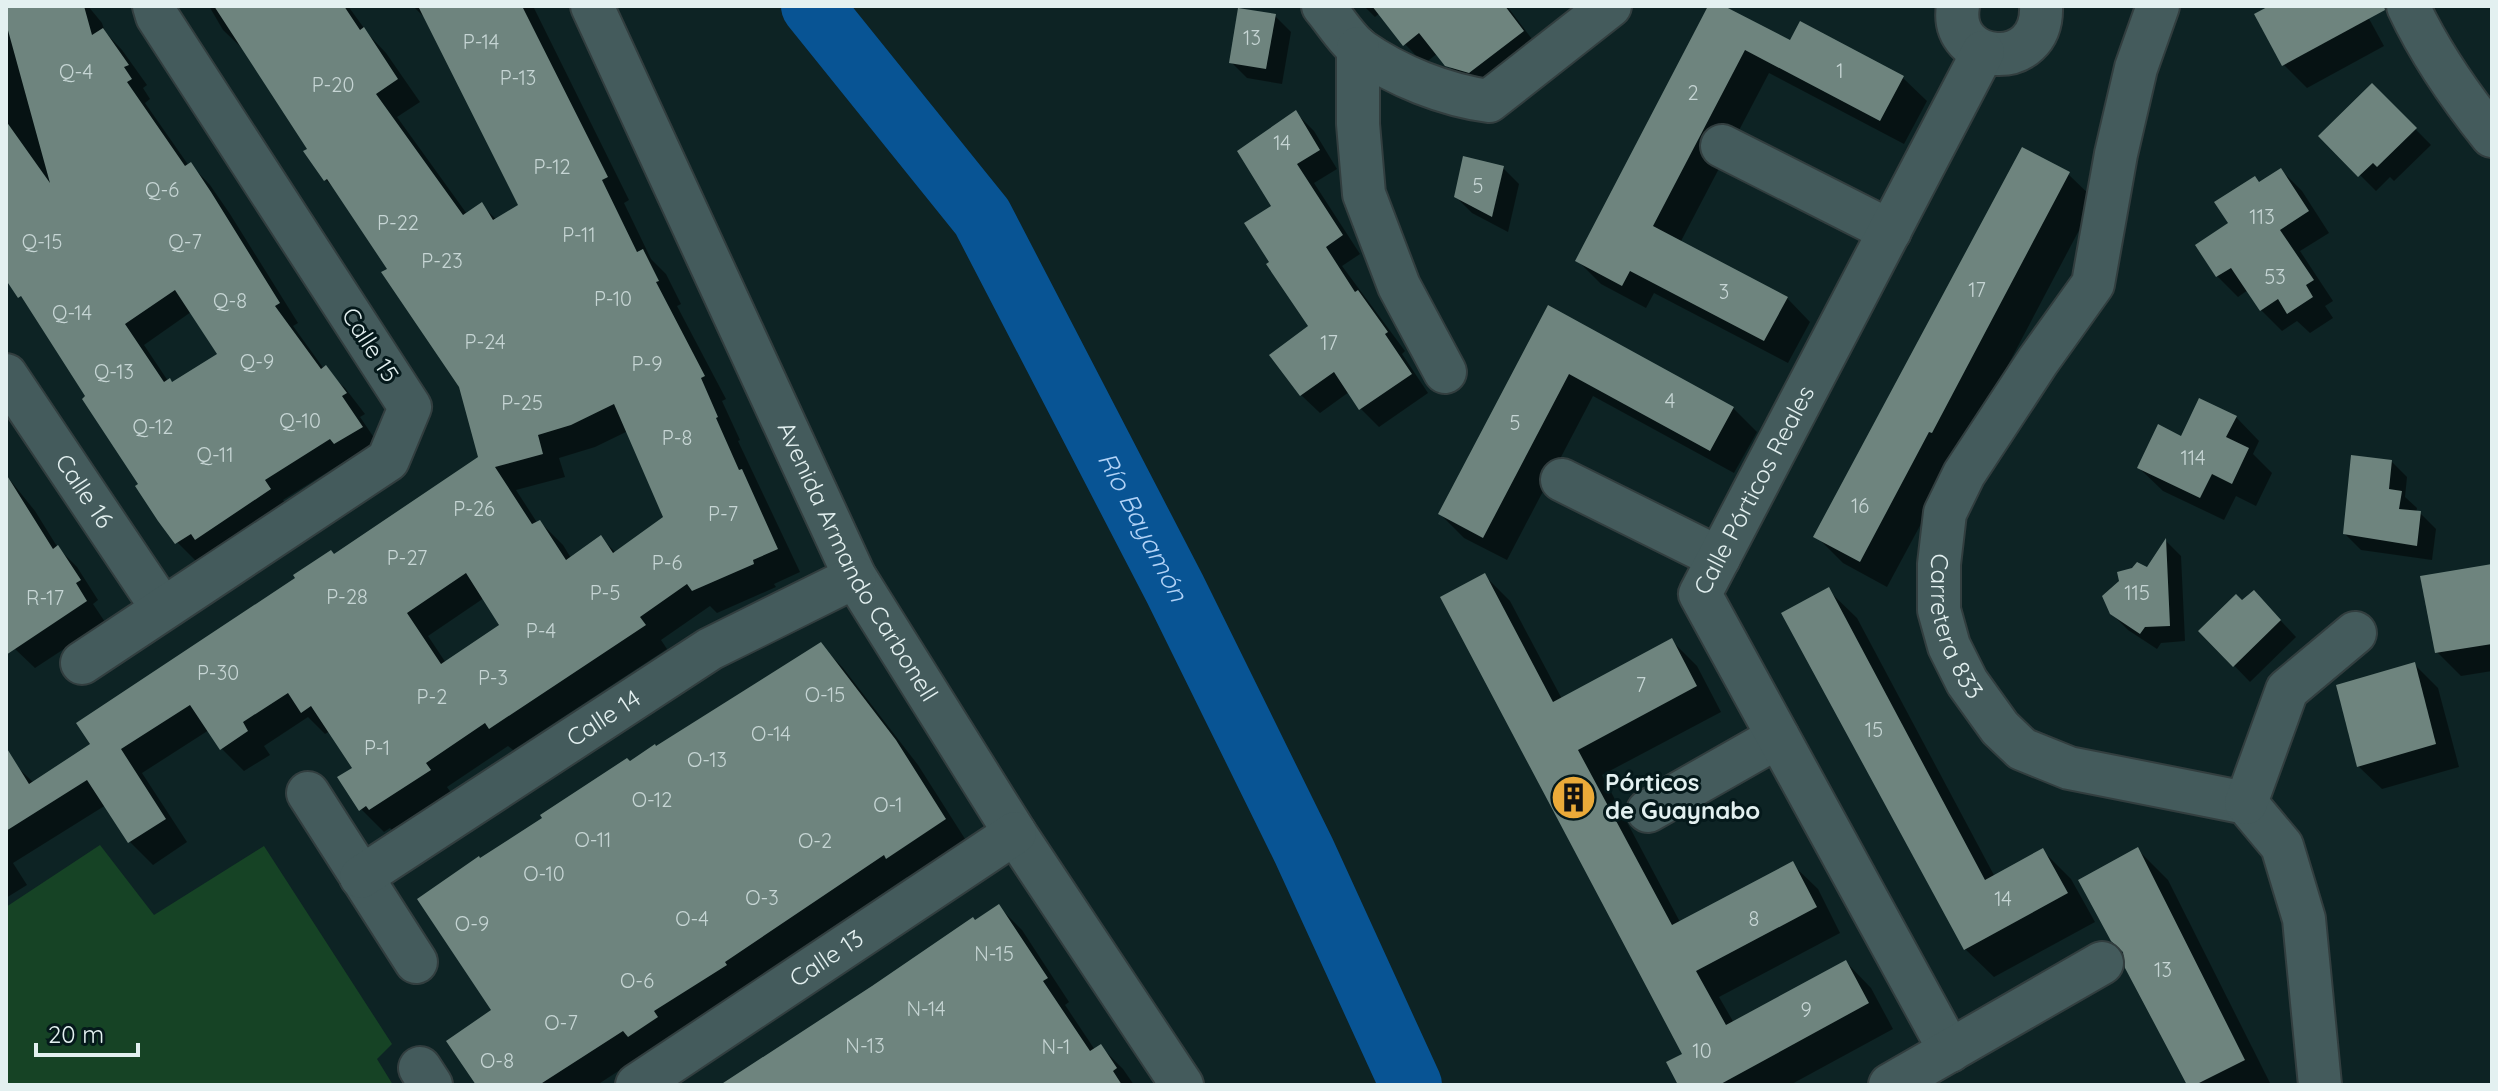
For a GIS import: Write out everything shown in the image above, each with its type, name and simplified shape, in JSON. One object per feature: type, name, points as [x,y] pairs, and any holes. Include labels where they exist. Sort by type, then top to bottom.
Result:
[{"type":"street","name":"Calle 15","points":[[154,6],[157,16],[410,407],[388,460],[162,608]]},
{"type":"street","name":"Avenida Armando Carbonell","points":[[592,6],[855,577],[1015,833],[1182,1085]]},
{"type":"street","points":[[1323,6],[1358,48],[1413,78],[1458,97],[1489,101],[1610,6]]},
{"type":"street","points":[[1957,23],[2001,55],[2015,52],[2036,35],[2041,22],[2041,6]]},
{"type":"street","name":"Carretera 833","points":[[2158,6],[2136,68],[2116,154],[2093,284],[1964,474],[1945,513],[1939,564],[1939,610],[1949,646],[1967,682],[2000,728],[2022,749],[2069,768],[2246,803]]},
{"type":"street","points":[[2408,6],[2423,38],[2492,136]]},
{"type":"street","name":"Calle Pórticos Reales","points":[[1950,1051],[1700,594],[1890,231],[1957,23]]},
{"type":"street","points":[[1358,48],[1358,124],[1364,194],[1399,286],[1445,372]]},
{"type":"street","points":[[1722,146],[1890,231]]},
{"type":"street","name":"Calle 16","points":[[6,375],[162,608]]},
{"type":"street","points":[[1562,480],[1719,558]]},
{"type":"street","name":"Calle 14","points":[[361,877],[710,649],[855,577]]},
{"type":"street","points":[[82,663],[162,608]]},
{"type":"street","points":[[2320,1085],[2304,919],[2282,846],[2246,803],[2287,690],[2355,633]]},
{"type":"street","points":[[1648,811],[1778,737]]},
{"type":"street","points":[[308,793],[416,962]]},
{"type":"street","name":"Calle 13","points":[[637,1085],[1015,833]]},
{"type":"street","points":[[1890,1085],[2102,963]]},
{"type":"green space","points":[[100,845],[154,915],[264,846],[392,1044],[377,1059],[393,1085],[6,1085],[6,907]]},
{"type":"building","points":[[6,6],[84,6],[92,35],[103,28],[129,65],[124,67],[132,79],[127,82],[185,166],[191,162],[280,303],[275,306],[321,369],[326,365],[347,393],[342,396],[363,427],[334,444],[330,439],[265,480],[271,489],[195,540],[191,534],[175,544],[158,521],[135,486],[138,484],[82,399],[85,396],[21,296],[18,298],[6,280],[6,121],[50,183],[6,23]],"holes":[[[175,290],[217,354],[172,382],[170,378],[164,382],[125,324]]]},
{"type":"building","points":[[214,6],[344,6],[360,30],[364,27],[398,79],[376,94],[463,215],[482,202],[493,220],[518,205],[418,6],[522,6],[608,177],[602,180],[637,252],[643,249],[659,281],[656,282],[705,376],[701,378],[716,418],[778,549],[753,560],[754,564],[692,591],[687,584],[640,617],[646,625],[489,729],[485,723],[426,763],[431,770],[369,810],[366,806],[359,811],[337,777],[352,768],[311,706],[301,713],[288,693],[243,722],[248,731],[220,750],[190,705],[121,749],[166,819],[128,843],[87,780],[6,831],[6,747],[29,784],[90,744],[76,723],[295,578],[293,575],[331,550],[334,554],[478,457],[459,387],[381,272],[387,269],[327,179],[324,181],[303,151],[307,149]],"holes":[[[614,404],[663,517],[613,553],[601,535],[566,560],[540,520],[532,524],[495,467],[543,454],[538,435],[571,425]],[[466,573],[499,625],[441,664],[407,613]]]},
{"type":"building","points":[[1372,6],[1505,6],[1524,31],[1469,73],[1445,66],[1419,33],[1403,46]]},
{"type":"building","points":[[1708,6],[1724,6],[1790,40],[1800,21],[1904,76],[1880,121],[1745,50],[1653,226],[1788,297],[1764,341],[1630,271],[1622,286],[1575,261]]},
{"type":"building","points":[[2269,6],[2384,6],[2385,10],[2282,66],[2254,14]]},
{"type":"building","points":[[1238,8],[1276,14],[1266,69],[1229,63]]},
{"type":"building","points":[[2372,83],[2417,128],[2377,167],[2373,163],[2358,177],[2318,136]]},
{"type":"building","points":[[1296,110],[1320,150],[1297,164],[1343,235],[1326,247],[1355,292],[1358,290],[1388,332],[1385,334],[1412,374],[1359,410],[1334,372],[1300,396],[1269,355],[1308,326],[1266,264],[1269,262],[1244,223],[1271,206],[1237,151]]},
{"type":"building","points":[[2022,147],[2070,172],[1860,562],[1813,537]]},
{"type":"building","points":[[1463,156],[1504,166],[1492,217],[1454,197]]},
{"type":"building","points":[[2281,168],[2309,211],[2280,230],[2314,280],[2306,285],[2313,297],[2287,314],[2278,299],[2260,311],[2231,268],[2216,277],[2195,245],[2228,223],[2214,202],[2255,176],[2259,182]]},
{"type":"building","points":[[1548,305],[1734,407],[1710,451],[1569,374],[1483,538],[1438,514]]},
{"type":"building","points":[[2199,398],[2237,416],[2226,437],[2249,448],[2232,484],[2212,474],[2200,498],[2137,468],[2158,424],[2181,436]]},
{"type":"building","points":[[2351,455],[2392,460],[2389,489],[2402,491],[2399,509],[2421,511],[2417,546],[2343,534]]},
{"type":"building","points":[[6,474],[53,549],[58,545],[81,580],[76,583],[87,601],[6,655]]},
{"type":"building","points":[[2166,538],[2170,626],[2145,627],[2140,634],[2110,614],[2102,596],[2119,581],[2117,572],[2132,568],[2137,562],[2147,567]]},
{"type":"building","points":[[2492,564],[2492,644],[2435,653],[2420,576]]},
{"type":"building","points":[[1485,573],[1553,702],[1672,638],[1697,686],[1578,750],[1672,925],[1793,861],[1817,907],[1696,971],[1726,1025],[1846,960],[1869,1003],[1719,1085],[1678,1085],[1666,1062],[1682,1054],[1440,597]]},
{"type":"building","points":[[1829,587],[1985,880],[2043,848],[2068,893],[1964,950],[1781,613]]},
{"type":"building","points":[[2254,590],[2281,620],[2233,667],[2198,631],[2236,594],[2242,600]]},
{"type":"building","points":[[821,642],[896,740],[946,819],[886,859],[884,855],[725,962],[727,965],[654,1011],[658,1017],[628,1037],[623,1031],[539,1085],[476,1085],[446,1041],[491,1010],[417,899],[542,818],[540,815],[627,758],[630,761],[656,746]]},
{"type":"building","points":[[2415,662],[2436,744],[2357,767],[2336,685]]},
{"type":"building","points":[[2138,847],[2245,1060],[2195,1085],[2187,1085],[2125,968],[2123,952],[2111,941],[2078,880]]},
{"type":"building","points":[[999,904],[1048,978],[1043,981],[1090,1051],[1101,1044],[1117,1068],[1113,1071],[1122,1085],[720,1085],[973,917],[975,920]]},
{"type":"waterway","name":"Río Bayamón","points":[[812,6],[982,217],[1175,589],[1304,851],[1411,1085]]},
{"type":"place","name":"Pórticos de Guaynabo","points":[[1574,797]]}]
